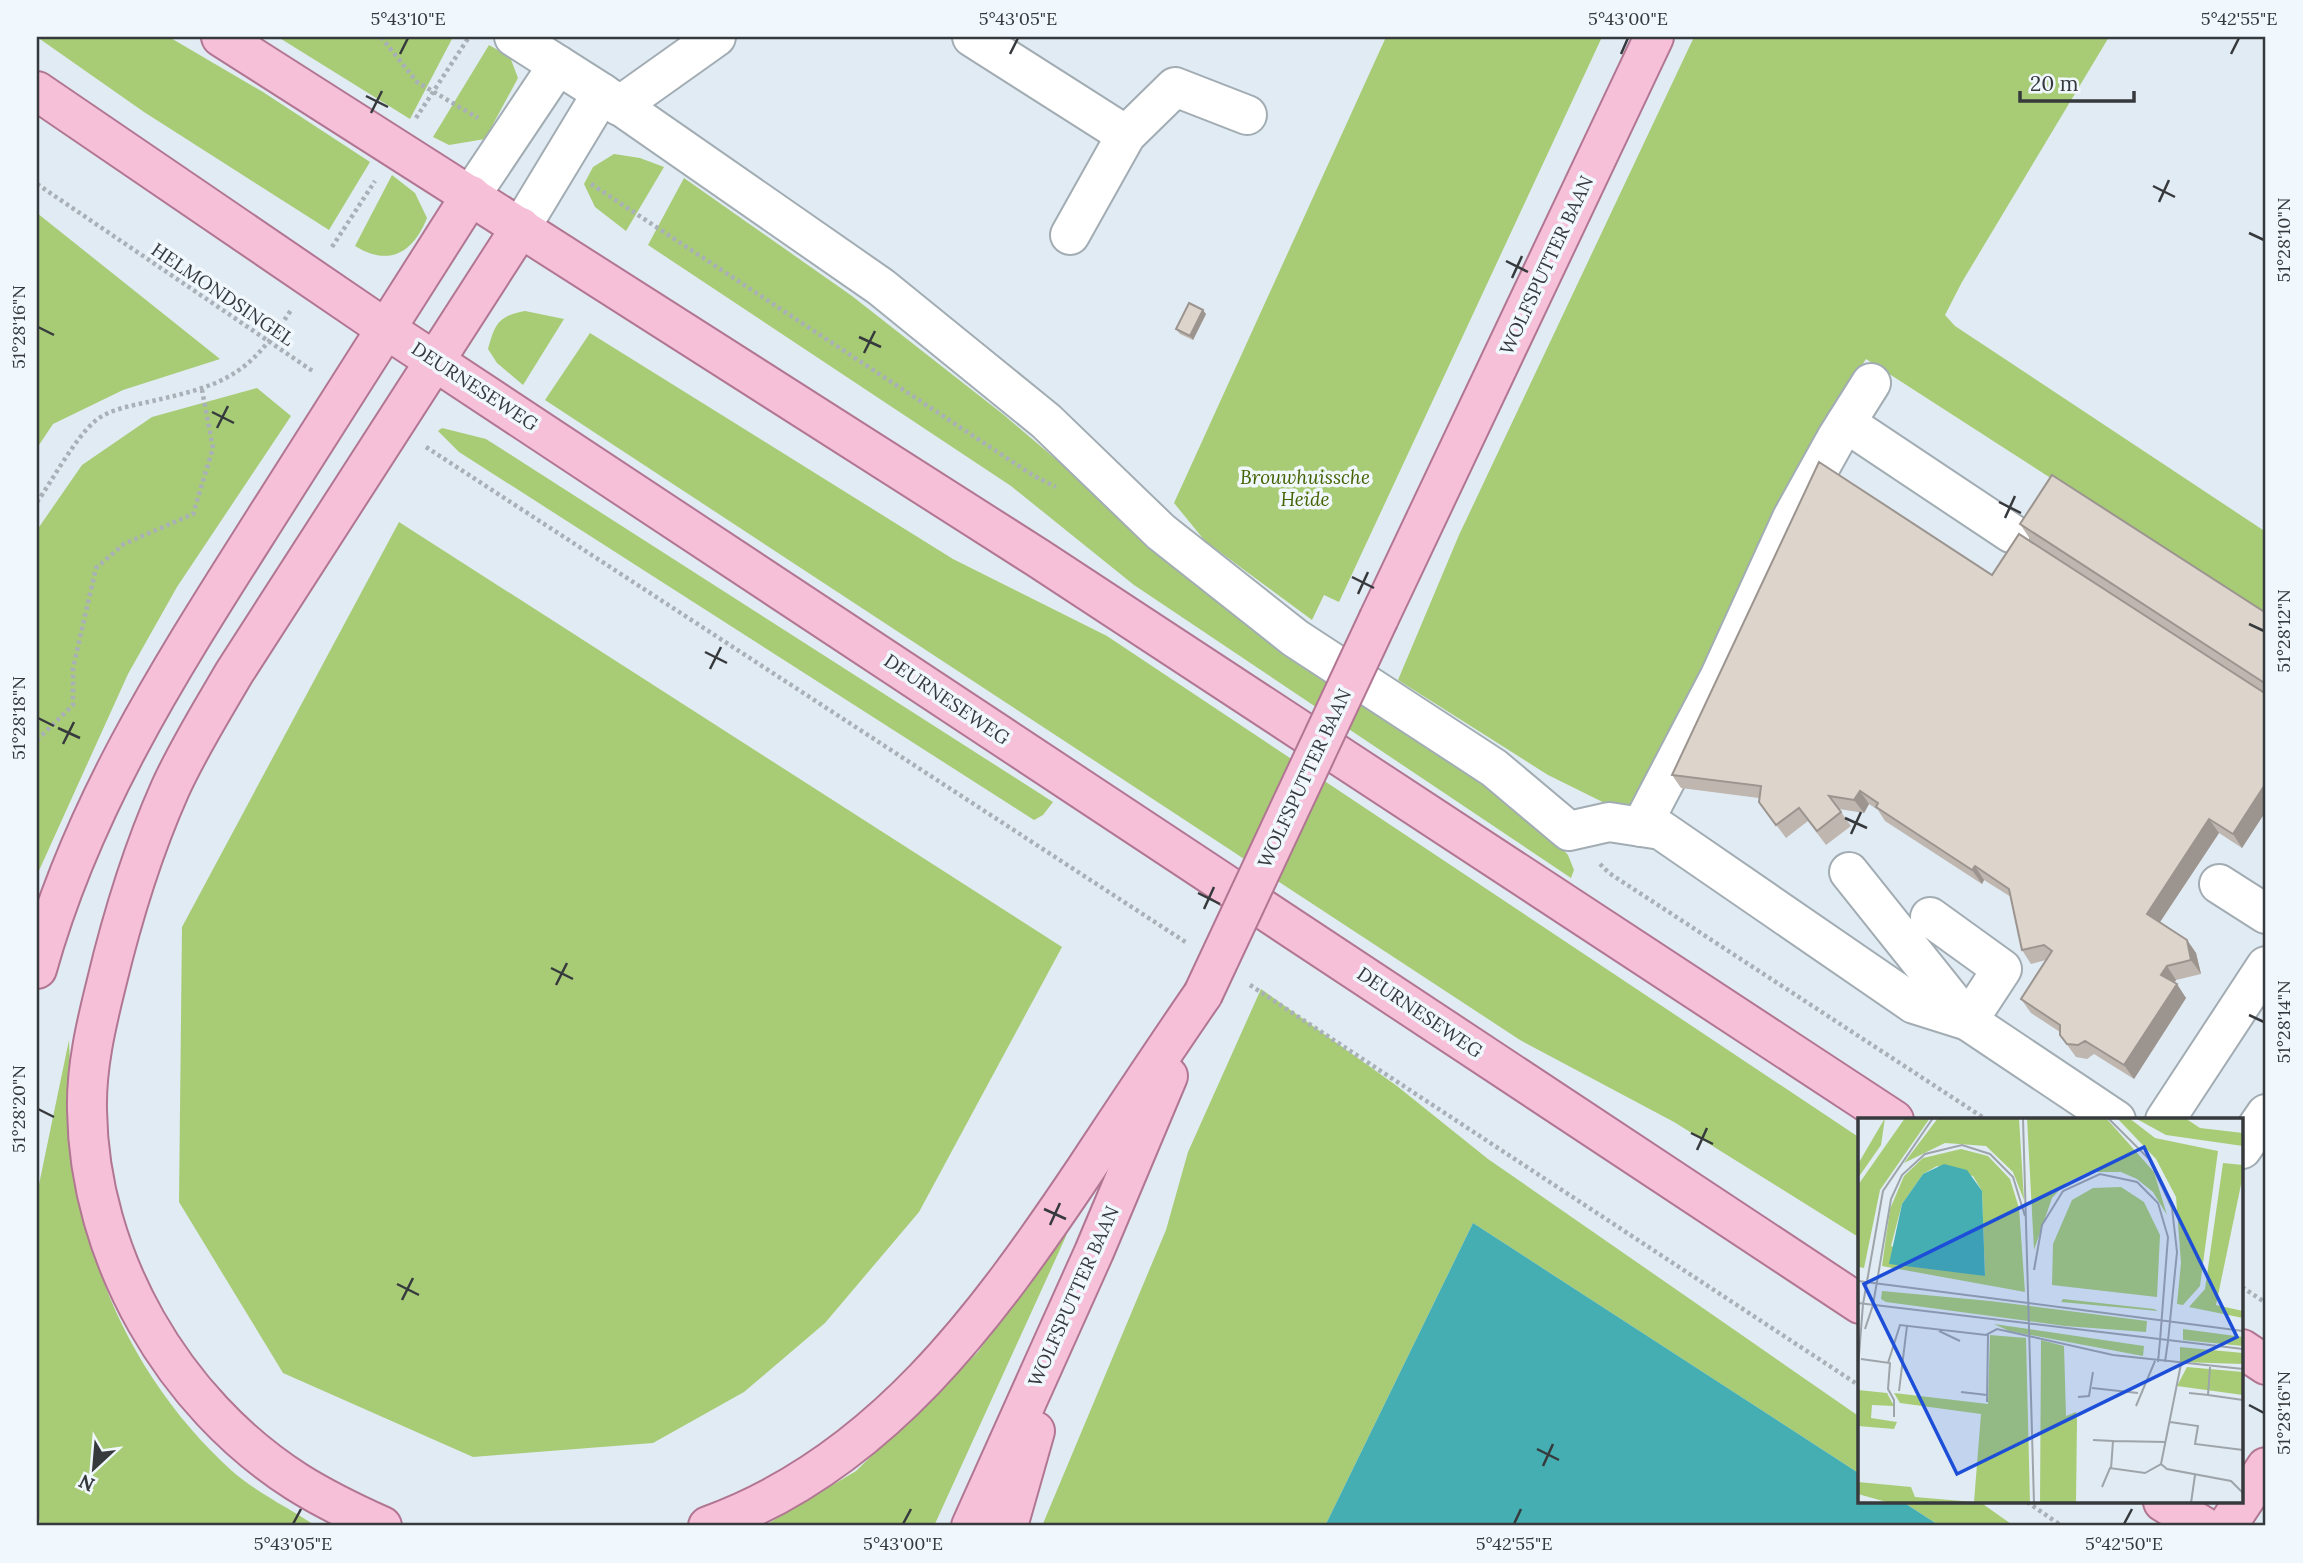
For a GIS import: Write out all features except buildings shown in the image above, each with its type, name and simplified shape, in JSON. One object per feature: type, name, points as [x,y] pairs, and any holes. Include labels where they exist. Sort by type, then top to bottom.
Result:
[{"type":"main road","points":[[221,37],[1038,558],[1891,1118]]},
{"type":"main road","name":"WOLFSPUTTER BAAN","points":[[971,1526],[1094,1252],[1203,994],[1654,37]]},
{"type":"main road","name":"DEURNESEWEG","points":[[37,91],[386,329],[1858,1303]]},
{"type":"main road","points":[[37,970],[48,929],[79,848],[147,707],[471,195]]},
{"type":"main road","points":[[382,1526],[296,1482],[257,1452],[222,1421],[165,1352],[139,1310],[107,1237],[95,1189],[87,1109],[89,1065],[116,941],[171,787],[234,673],[521,227]]},
{"type":"main road","points":[[708,1526],[782,1493],[826,1464],[901,1403],[933,1373],[965,1338],[1038,1239],[1203,994]]},
{"type":"main road","points":[[1008,1526],[1032,1438],[1094,1252]]},
{"type":"main road","points":[[2244,1350],[2266,1365]]},
{"type":"main road","points":[[2244,1500],[2266,1467]]},
{"type":"main road","points":[[2166,1504],[2203,1526]]},
{"type":"main road","points":[[2227,1526],[2242,1504]]},
{"type":"street","points":[[514,37],[610,99],[881,288],[1046,421],[1171,540],[1295,638],[1494,768],[1569,831],[1609,822],[1661,830],[1914,1004],[1968,1021],[2113,1118]]},
{"type":"street","points":[[521,227],[558,164],[610,99],[716,37]]},
{"type":"street","points":[[972,37],[1126,135]]},
{"type":"street","points":[[471,195],[558,65]]},
{"type":"street","points":[[1070,234],[1126,135],[1175,87],[1247,115]]},
{"type":"street","points":[[1641,827],[1720,676],[1792,519],[1871,383]]},
{"type":"street","points":[[1846,423],[2011,533]]},
{"type":"street","points":[[1849,872],[1968,1021]]},
{"type":"street","points":[[2219,884],[2266,914]]},
{"type":"street","points":[[1930,917],[2002,969],[1968,1021]]},
{"type":"street","points":[[2166,1118],[2266,966]]},
{"type":"street","points":[[2244,1146],[2266,1114]]},
{"type":"path","points":[[381,37],[417,82],[512,137]]},
{"type":"path","points":[[37,502],[93,422],[123,407],[202,390],[228,380],[270,343],[469,37]]},
{"type":"path","points":[[558,164],[1034,476],[1067,493]]},
{"type":"path","name":"HELMONDSINGEL","points":[[37,184],[346,393]]},
{"type":"path","points":[[37,740],[73,705],[73,668],[96,568],[124,544],[193,514],[213,447],[202,390]]},
{"type":"path","points":[[394,425],[1191,946]]},
{"type":"path","points":[[1569,831],[1609,873],[1984,1118]]},
{"type":"path","points":[[1250,984],[1858,1385]]},
{"type":"path","points":[[2244,1288],[2266,1303]]},
{"type":"path","points":[[2030,1504],[2062,1526]]},
{"type":"green space","points":[[37,37],[169,37],[263,92],[370,162],[329,230],[144,112]]},
{"type":"green space","points":[[278,37],[453,37],[410,119]]},
{"type":"green space","name":"Brouwhuissche Heide","points":[[1386,37],[1602,37],[1339,602],[1324,595],[1312,620],[1205,541],[1174,503]]},
{"type":"green space","points":[[1694,37],[2109,37],[1962,282],[1945,315],[1955,326],[2266,532],[2266,617],[1866,359],[1837,404],[1662,745],[1633,817],[1548,775],[1398,680],[1459,535]]},
{"type":"green space","points":[[489,45],[510,57],[518,78],[485,139],[449,145],[433,137]]},
{"type":"green space","points":[[614,154],[640,158],[664,167],[626,231],[595,207],[584,184],[593,167]]},
{"type":"green space","points":[[392,175],[415,193],[427,218],[415,240],[407,248],[389,256],[367,252],[355,246]]},
{"type":"green space","points":[[684,178],[852,296],[1004,415],[1165,552],[1386,711],[1547,832],[1568,855],[1574,870],[1571,878],[1134,585],[1011,486],[648,245]]},
{"type":"green space","points":[[37,213],[220,359],[123,390],[53,424],[37,448]]},
{"type":"green space","points":[[525,311],[564,319],[523,385],[497,363],[488,349],[499,322],[509,315]]},
{"type":"green space","points":[[590,333],[953,559],[1107,636],[1858,1137],[1858,1237],[1674,1122],[1520,1040],[545,400]]},
{"type":"green space","points":[[257,388],[291,416],[177,587],[128,674],[37,875],[37,530],[82,465],[152,417]]},
{"type":"green space","points":[[442,428],[486,439],[1053,802],[1043,815],[1034,820],[459,452],[438,431]]},
{"type":"green space","points":[[399,522],[1062,947],[919,1212],[825,1323],[744,1392],[653,1443],[473,1457],[283,1373],[179,1202],[182,927]]},
{"type":"green space","points":[[1261,989],[1397,1086],[1488,1159],[1858,1416],[1858,1473],[1473,1223],[1325,1526],[1042,1526],[1166,1230],[1188,1152]]},
{"type":"green space","points":[[69,1040],[77,1177],[85,1219],[110,1299],[129,1338],[174,1409],[202,1441],[241,1479],[316,1526],[41,1526],[37,1511],[37,1194]]},
{"type":"green space","points":[[1067,1234],[934,1526],[764,1526],[856,1471],[978,1352],[1039,1262]]},
{"type":"green space","points":[[1906,1504],[1983,1504],[2014,1526],[1940,1526]]},
{"type":"water","points":[[1473,1223],[1858,1473],[1858,1504],[1906,1504],[1940,1526],[1325,1526]]}]
